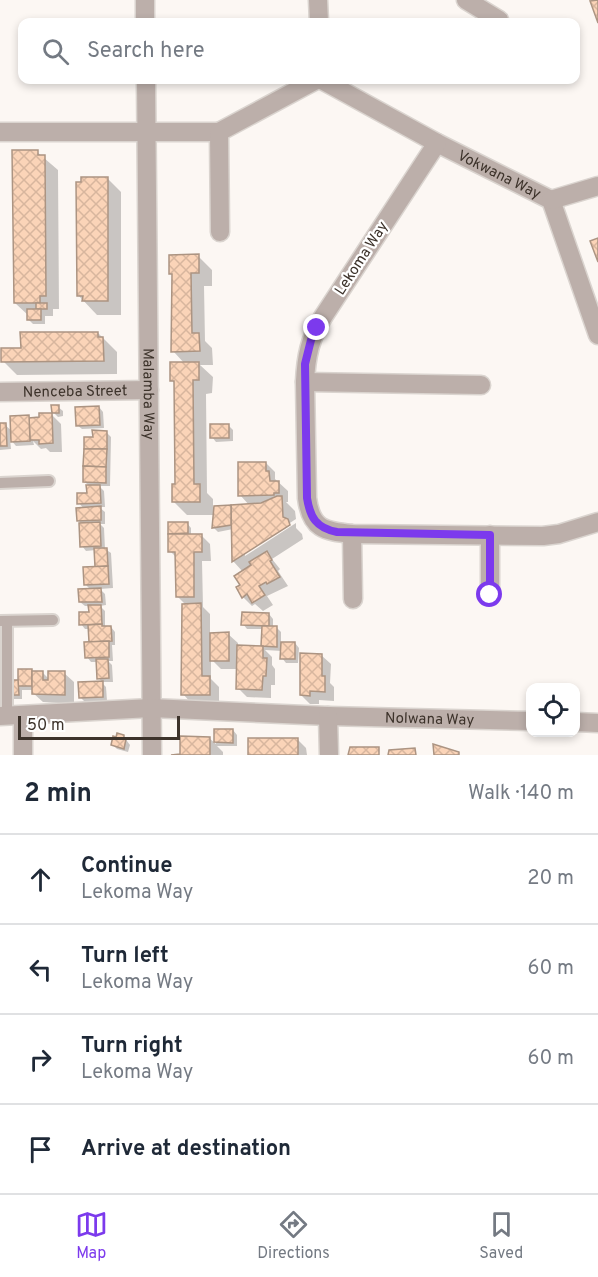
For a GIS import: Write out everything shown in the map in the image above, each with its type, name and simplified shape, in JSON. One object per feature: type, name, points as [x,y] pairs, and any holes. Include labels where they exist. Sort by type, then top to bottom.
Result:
[{"type":"street","points":[[145,0],[145,18]]},
{"type":"street","points":[[318,0],[319,18]]},
{"type":"street","points":[[466,0],[496,18]]},
{"type":"street","name":"Malamba Way","points":[[146,84],[152,755]]},
{"type":"street","points":[[0,132],[219,132],[309,84]]},
{"type":"street","name":"Vokwana Way","points":[[329,84],[437,143],[551,200],[598,335]]},
{"type":"street","points":[[219,132],[220,232]]},
{"type":"street","name":"Lekoma Way","points":[[437,143],[317,328],[307,352],[305,382],[307,498],[310,515],[326,530],[352,534],[560,534],[598,522]]},
{"type":"street","points":[[551,200],[598,186]]},
{"type":"street","points":[[305,382],[481,385]]},
{"type":"street","name":"Nenceba Street","points":[[0,392],[149,390]]},
{"type":"street","points":[[352,534],[353,599]]},
{"type":"street","points":[[490,535],[490,595]]},
{"type":"street","name":"Nolwana Way","points":[[10,716],[151,708],[328,716],[526,721]]},
{"type":"street","points":[[10,716],[23,755]]},
{"type":"street","points":[[328,716],[328,755]]},
{"type":"street","points":[[580,722],[598,723]]},
{"type":"lane","points":[[0,483],[49,481]]},
{"type":"lane","points":[[10,716],[3,621],[53,620]]},
{"type":"building","points":[[598,0],[598,23],[590,1]]},
{"type":"building","points":[[12,150],[38,150],[38,155],[45,155],[46,296],[40,296],[40,303],[14,303]]},
{"type":"building","points":[[81,177],[108,177],[108,301],[82,301],[83,296],[77,296],[76,182],[81,182]]},
{"type":"building","points":[[598,238],[598,262],[590,241]]},
{"type":"building","points":[[199,254],[199,273],[191,273],[192,333],[199,333],[200,351],[171,352],[172,274],[169,274],[169,255]]},
{"type":"building","points":[[36,303],[47,303],[47,309],[36,309]]},
{"type":"building","points":[[27,309],[41,309],[41,320],[27,320]]},
{"type":"building","points":[[20,332],[98,332],[98,337],[103,337],[104,361],[1,362],[1,348],[21,348]]},
{"type":"building","points":[[170,362],[199,362],[199,380],[193,380],[194,484],[200,484],[200,502],[172,502],[172,484],[175,484],[174,381],[170,381]]},
{"type":"building","points":[[51,405],[59,405],[59,413],[52,413]]},
{"type":"building","points":[[99,406],[100,425],[76,426],[75,407]]},
{"type":"building","points":[[39,413],[52,413],[53,443],[39,444],[39,440],[30,440],[29,418],[39,417]]},
{"type":"building","points":[[29,415],[30,441],[11,442],[10,416]]},
{"type":"building","points":[[0,423],[6,423],[7,446],[0,446]]},
{"type":"building","points":[[210,424],[229,424],[229,438],[210,438]]},
{"type":"building","points":[[92,430],[107,431],[107,449],[84,449],[84,437],[93,437]]},
{"type":"building","points":[[84,449],[107,449],[106,467],[83,466]]},
{"type":"building","points":[[238,462],[266,462],[266,471],[269,471],[270,481],[279,481],[279,493],[238,496]]},
{"type":"building","points":[[83,466],[106,467],[106,483],[83,482]]},
{"type":"building","points":[[86,485],[100,485],[101,503],[77,504],[77,493],[87,493]]},
{"type":"building","points":[[282,496],[283,517],[288,519],[290,525],[232,562],[231,505],[261,503]]},
{"type":"building","points":[[231,505],[231,525],[212,528],[214,506]]},
{"type":"building","points":[[101,506],[101,520],[77,521],[76,508]]},
{"type":"building","points":[[100,522],[101,546],[80,547],[79,523]]},
{"type":"building","points":[[168,522],[188,522],[188,533],[168,534]]},
{"type":"building","points":[[168,534],[202,534],[202,552],[194,552],[194,597],[176,597],[175,552],[168,552]]},
{"type":"building","points":[[94,548],[107,548],[108,566],[95,567]]},
{"type":"building","points":[[267,551],[280,577],[259,586],[265,595],[252,603],[247,594],[242,598],[236,587],[240,585],[234,576],[251,565],[249,562]]},
{"type":"building","points":[[108,566],[109,584],[84,585],[83,567]]},
{"type":"building","points":[[101,588],[102,602],[79,602],[78,589]]},
{"type":"building","points":[[201,603],[202,676],[210,676],[210,695],[181,695],[182,604]]},
{"type":"building","points":[[88,605],[101,605],[102,624],[79,625],[79,612],[89,612]]},
{"type":"building","points":[[242,612],[269,613],[269,626],[241,625]]},
{"type":"building","points":[[102,624],[102,626],[111,626],[112,641],[89,642],[88,625]]},
{"type":"building","points":[[262,626],[277,626],[277,647],[261,646]]},
{"type":"building","points":[[229,632],[229,661],[210,661],[210,633]]},
{"type":"building","points":[[109,641],[109,657],[85,658],[84,642]]},
{"type":"building","points":[[281,642],[295,642],[295,659],[280,659]]},
{"type":"building","points":[[237,645],[263,646],[263,658],[267,658],[262,690],[236,689]]},
{"type":"building","points":[[300,653],[322,654],[325,692],[310,691],[310,696],[300,695]]},
{"type":"building","points":[[96,659],[108,659],[109,678],[97,679]]},
{"type":"building","points":[[0,660],[3,660],[3,684],[0,684]]},
{"type":"building","points":[[18,669],[32,669],[32,686],[18,686]]},
{"type":"building","points":[[32,671],[43,671],[43,680],[48,680],[48,671],[65,671],[65,695],[32,694]]},
{"type":"building","points":[[3,680],[18,680],[19,695],[3,695]]},
{"type":"building","points":[[103,681],[103,697],[79,698],[78,682]]},
{"type":"building","points":[[214,729],[233,729],[233,743],[214,742]]},
{"type":"building","points":[[117,733],[124,735],[126,739],[124,749],[111,745],[113,736],[116,737]]},
{"type":"building","points":[[180,736],[210,737],[210,755],[171,755],[180,754]]},
{"type":"building","points":[[248,738],[298,738],[298,755],[248,755]]},
{"type":"building","points":[[433,744],[459,752],[459,755],[434,755]]},
{"type":"building","points":[[350,747],[379,747],[379,755],[348,755]]},
{"type":"building","points":[[415,748],[416,755],[388,755],[389,750]]},
{"type":"route","points":[[317,328],[307,352],[305,364],[307,498],[310,515],[326,530],[352,534],[490,535],[490,595]]}]
